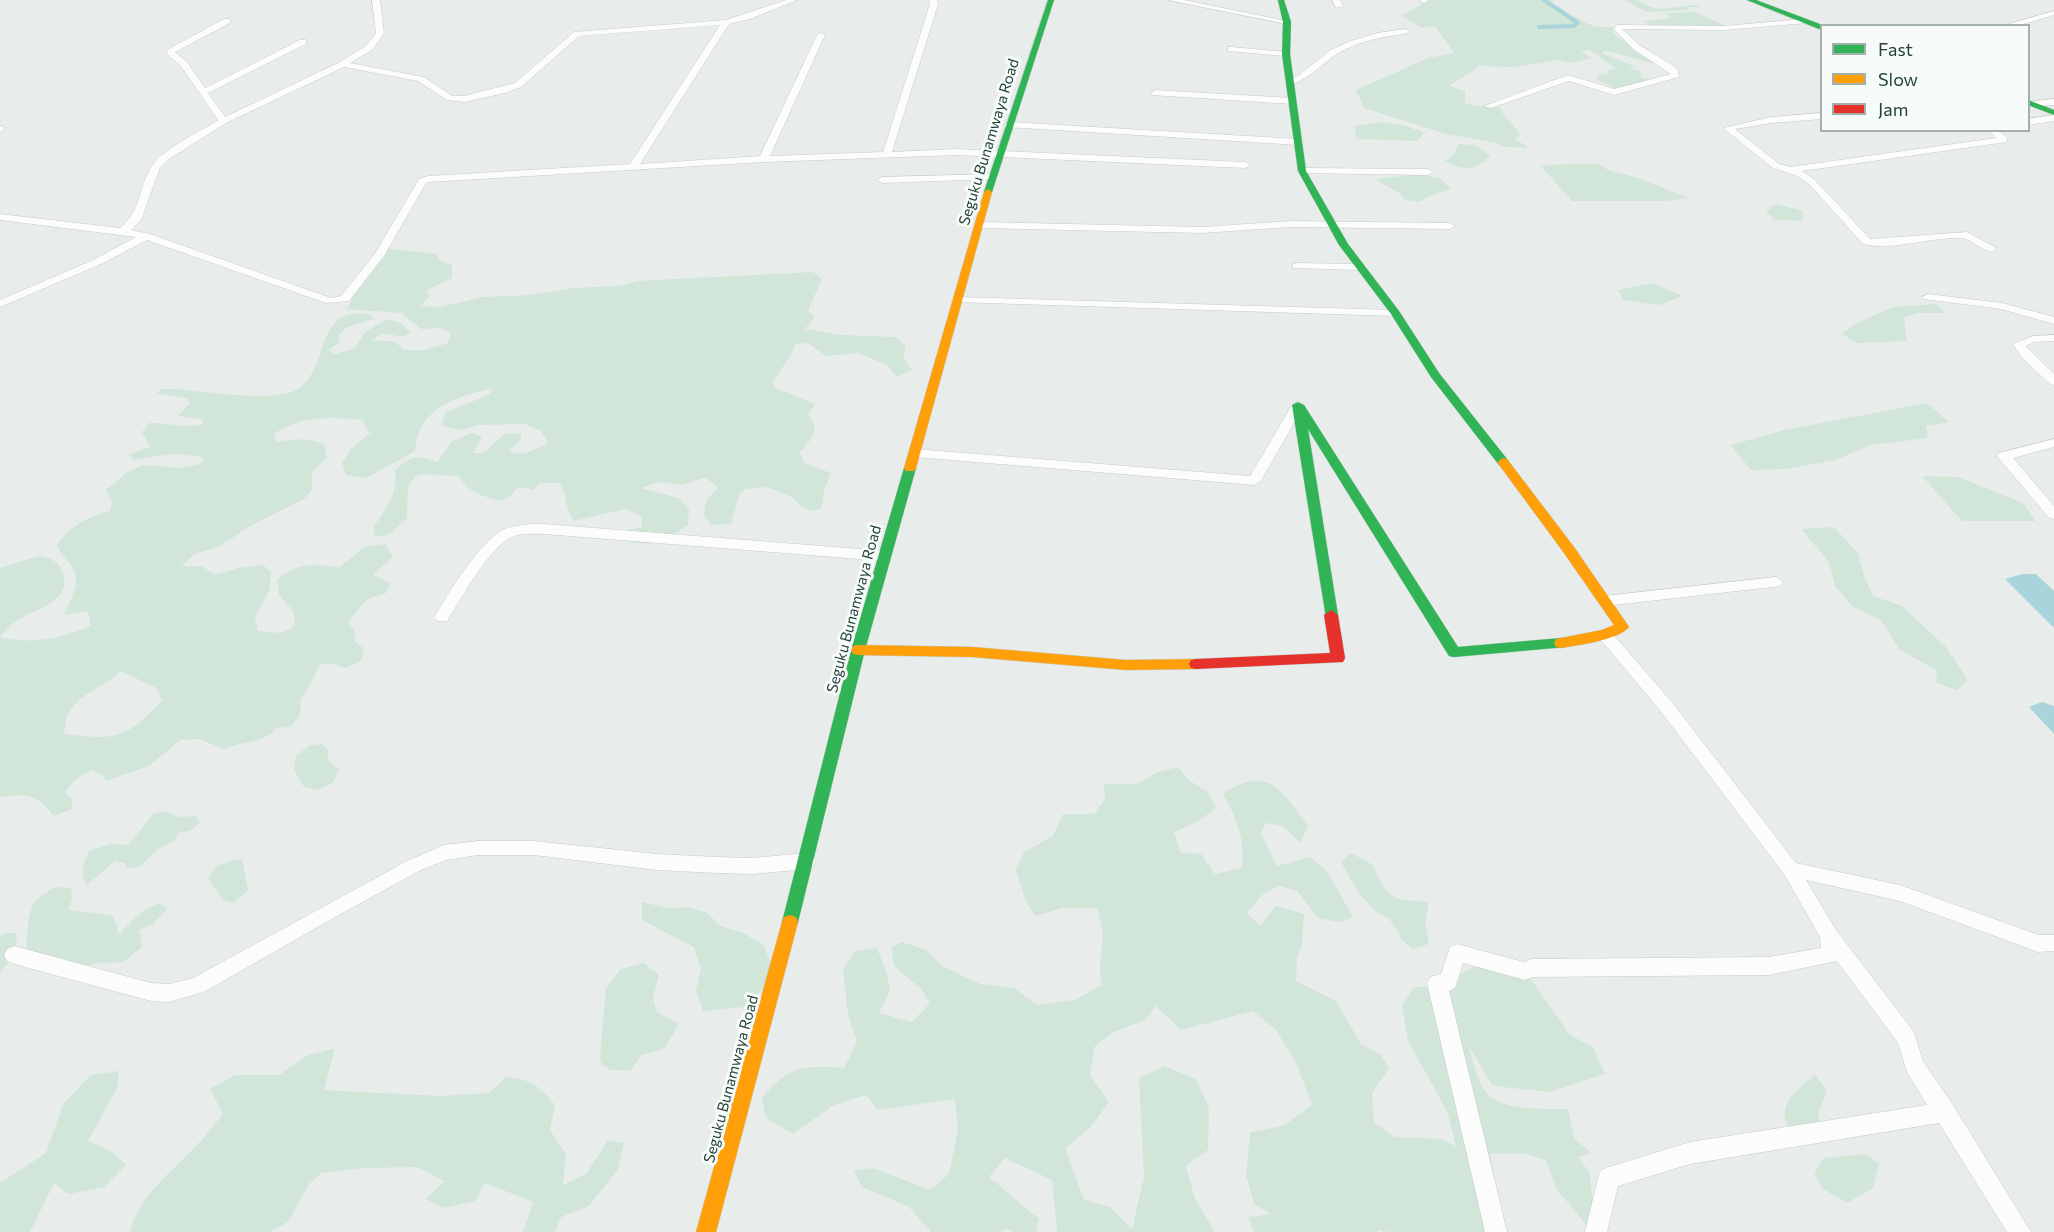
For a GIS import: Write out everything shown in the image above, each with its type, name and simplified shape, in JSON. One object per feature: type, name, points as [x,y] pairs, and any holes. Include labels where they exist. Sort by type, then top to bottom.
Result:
[{"type":"street","points":[[123,231],[136,220],[141,211],[156,167],[173,152],[222,121],[343,64],[370,47],[380,33],[376,0]]},
{"type":"street","points":[[343,64],[421,79],[450,98],[464,99],[518,85],[577,34],[726,22],[747,17],[793,0]]},
{"type":"street","points":[[887,154],[934,4],[933,0]]},
{"type":"street","name":"Seguku Bunamwaya Road","points":[[706,1232],[807,861],[858,650],[999,155],[1051,0]]},
{"type":"street","points":[[1172,0],[1287,22]]},
{"type":"street","points":[[1281,0],[1287,22],[1286,54],[1302,171],[1359,267],[1395,313],[1436,375],[1475,424],[1622,627],[1605,635],[1516,648],[1454,652],[1298,405]]},
{"type":"street","points":[[1750,0],[1820,27]]},
{"type":"street","points":[[2013,24],[2054,13]]},
{"type":"street","points":[[222,121],[184,64],[171,52],[227,21]]},
{"type":"street","points":[[1488,106],[1568,78],[1579,79],[1604,91],[1614,92],[1676,75],[1674,70],[1621,34],[1618,29],[1620,27],[1724,28],[1804,21]]},
{"type":"street","points":[[633,168],[726,22]]},
{"type":"street","points":[[1289,82],[1309,75],[1333,53],[1364,38],[1405,31]]},
{"type":"street","points":[[764,159],[821,35]]},
{"type":"street","points":[[203,92],[303,42]]},
{"type":"street","points":[[1232,49],[1286,54]]},
{"type":"street","points":[[1155,93],[1292,101]]},
{"type":"street","points":[[2030,103],[2054,102]]},
{"type":"street","points":[[2030,103],[2054,116]]},
{"type":"street","points":[[1820,116],[1771,120],[1728,128],[1776,166],[1791,170],[1812,182],[1868,242],[1957,235],[1967,236],[1991,249]]},
{"type":"street","points":[[2030,122],[2054,116]]},
{"type":"street","points":[[1009,125],[1299,142]]},
{"type":"street","points":[[1791,170],[2004,140],[1994,132]]},
{"type":"street","points":[[0,217],[123,231],[146,236],[330,301],[338,301],[345,299],[379,256],[424,180],[764,159],[957,152],[1245,165]]},
{"type":"street","points":[[1302,171],[1428,172]]},
{"type":"street","points":[[882,180],[993,177]]},
{"type":"street","points":[[980,225],[1202,230],[1291,224],[1449,226]]},
{"type":"street","points":[[0,304],[97,262],[146,236]]},
{"type":"street","points":[[1297,266],[1359,267]]},
{"type":"street","points":[[1928,297],[2002,306],[2054,321]]},
{"type":"street","points":[[958,300],[1395,313]]},
{"type":"street","points":[[2054,338],[2033,339],[2019,344],[2026,355],[2054,381]]},
{"type":"street","points":[[915,453],[1254,481],[1298,405]]},
{"type":"street","points":[[858,650],[972,652],[1126,665],[1338,658],[1298,405]]},
{"type":"street","points":[[2054,443],[2004,456],[2054,515]]},
{"type":"street","points":[[442,617],[491,548],[507,534],[523,530],[544,529],[698,540],[885,556]]},
{"type":"street","points":[[1605,601],[1776,582]]},
{"type":"street","points":[[1605,635],[1665,705],[1790,869],[1829,936],[1907,1039],[1914,1065],[1946,1112],[2020,1232]]},
{"type":"street","points":[[14,955],[151,992],[169,993],[197,986],[333,908],[413,866],[444,854],[478,848],[534,848],[657,862],[717,865],[752,866],[807,861]]},
{"type":"street","points":[[1790,869],[1900,893],[2038,944],[2054,943]]},
{"type":"street","points":[[1496,1232],[1437,983],[1448,982],[1457,952],[1525,971],[1531,968],[1769,966],[1831,955],[1829,936]]},
{"type":"street","points":[[1596,1232],[1609,1178],[1690,1153],[1946,1112]]},
{"type":"green space","points":[[1428,0],[1554,0],[1552,3],[1586,23],[1596,27],[1614,27],[1613,32],[1618,37],[1660,64],[1603,51],[1603,54],[1637,67],[1629,69],[1640,71],[1641,77],[1652,80],[1620,91],[1596,79],[1598,75],[1607,74],[1608,70],[1617,69],[1590,50],[1581,51],[1592,58],[1571,63],[1558,60],[1513,67],[1478,66],[1449,86],[1465,91],[1465,104],[1500,108],[1520,136],[1514,140],[1528,148],[1504,147],[1497,143],[1446,134],[1364,108],[1356,90],[1428,58],[1454,53],[1435,26],[1422,28],[1402,16]]},
{"type":"green space","points":[[1624,0],[1637,0],[1655,8],[1664,9],[1694,5],[1702,7],[1647,12]]},
{"type":"green space","points":[[1695,12],[1728,27],[1654,27],[1644,21],[1671,18],[1665,13]]},
{"type":"green space","points":[[1383,122],[1407,126],[1424,133],[1417,141],[1357,139],[1354,126]]},
{"type":"green space","points":[[1458,144],[1476,145],[1490,156],[1474,167],[1458,167],[1445,161],[1454,155]]},
{"type":"green space","points":[[1599,164],[1608,170],[1638,178],[1689,198],[1667,201],[1572,201],[1541,166]]},
{"type":"green space","points":[[1418,174],[1440,178],[1451,189],[1427,197],[1420,202],[1405,200],[1399,193],[1375,179]]},
{"type":"green space","points":[[1776,204],[1803,211],[1803,221],[1775,220],[1766,211]]},
{"type":"green space","points":[[384,248],[437,254],[439,260],[452,265],[452,278],[427,290],[429,297],[421,306],[440,307],[483,297],[531,295],[573,288],[619,286],[637,281],[813,272],[822,279],[808,310],[815,317],[805,329],[843,335],[896,337],[906,346],[903,357],[912,370],[897,377],[887,365],[858,353],[826,356],[808,343],[795,344],[792,353],[773,382],[775,388],[815,404],[808,414],[815,426],[812,438],[800,452],[804,463],[831,473],[824,490],[822,508],[811,511],[790,496],[767,487],[746,489],[740,493],[731,524],[711,525],[704,515],[706,501],[718,488],[705,477],[683,485],[659,482],[641,488],[678,498],[689,509],[688,525],[663,540],[650,543],[621,540],[629,530],[642,527],[641,516],[625,509],[574,521],[559,483],[540,483],[533,490],[518,487],[513,494],[502,501],[477,493],[458,476],[422,474],[415,476],[408,487],[407,518],[389,535],[375,537],[373,527],[387,507],[393,493],[395,470],[410,459],[419,457],[437,462],[452,441],[472,433],[482,437],[473,453],[483,453],[505,434],[521,433],[521,439],[509,451],[514,453],[529,452],[548,442],[541,431],[525,424],[479,425],[460,430],[441,426],[445,413],[490,394],[493,388],[465,396],[441,407],[423,424],[415,451],[366,478],[346,475],[342,463],[352,448],[370,433],[362,420],[317,419],[286,427],[275,433],[275,442],[305,439],[324,444],[327,458],[312,472],[312,489],[304,499],[254,524],[218,547],[195,554],[181,566],[202,566],[215,575],[238,568],[263,565],[271,572],[270,589],[255,618],[258,631],[282,633],[295,625],[294,612],[279,595],[277,580],[299,567],[314,565],[340,567],[364,547],[385,544],[393,557],[373,575],[391,583],[386,593],[367,599],[348,622],[355,631],[355,641],[364,649],[361,661],[345,668],[333,664],[321,664],[301,699],[300,715],[291,726],[276,728],[259,740],[224,749],[199,739],[180,740],[149,766],[106,781],[101,774],[92,770],[75,780],[65,792],[72,799],[72,809],[54,816],[36,799],[17,795],[0,797],[0,637],[24,640],[46,639],[91,626],[88,611],[64,615],[74,592],[76,580],[73,569],[57,545],[80,523],[110,511],[112,501],[106,490],[126,473],[143,465],[181,468],[201,464],[203,458],[186,455],[160,455],[134,460],[129,454],[150,447],[142,432],[149,423],[189,426],[202,424],[202,419],[178,416],[190,403],[186,398],[156,393],[162,389],[174,389],[269,396],[294,391],[306,382],[314,370],[330,329],[339,319],[352,314],[371,315],[374,319],[347,327],[339,335],[339,343],[328,350],[335,354],[355,348],[365,332],[387,319],[401,323],[411,332],[403,337],[383,333],[372,340],[397,343],[403,350],[424,350],[448,343],[451,333],[441,328],[421,329],[402,313],[344,309],[349,307],[355,288]],"holes":[[[121,671],[156,688],[162,701],[128,730],[96,737],[64,734],[66,718],[77,702]]]},
{"type":"green space","points":[[1652,283],[1683,296],[1659,305],[1623,300],[1618,290]]},
{"type":"green space","points":[[1937,304],[1945,313],[1918,313],[1904,317],[1907,341],[1857,343],[1842,334],[1855,324],[1893,307]]},
{"type":"green space","points":[[1927,403],[1949,422],[1926,426],[1928,438],[1871,445],[1835,460],[1787,469],[1751,470],[1731,445],[1784,430]]},
{"type":"green space","points":[[1922,476],[1958,477],[2023,503],[2036,521],[1962,521]]},
{"type":"green space","points":[[1834,527],[1858,553],[1864,576],[1873,596],[1902,606],[1946,647],[1968,680],[1957,690],[1937,683],[1936,670],[1899,649],[1881,620],[1853,607],[1835,586],[1829,562],[1801,529]]},
{"type":"green space","points":[[38,556],[50,559],[59,565],[63,573],[62,591],[57,598],[15,622],[0,636],[0,568]]},
{"type":"green space","points":[[322,744],[328,750],[328,760],[339,770],[333,782],[319,790],[304,787],[294,770],[296,756],[310,745]]},
{"type":"green space","points":[[1178,767],[1190,781],[1208,792],[1216,808],[1196,823],[1174,832],[1181,853],[1201,854],[1215,874],[1242,868],[1243,848],[1239,830],[1223,794],[1239,785],[1252,781],[1263,781],[1273,785],[1290,802],[1308,826],[1300,843],[1283,826],[1266,823],[1261,833],[1277,866],[1310,857],[1327,871],[1353,917],[1340,922],[1318,918],[1297,891],[1279,886],[1263,894],[1247,913],[1260,926],[1275,906],[1304,914],[1296,981],[1336,1001],[1361,1044],[1381,1055],[1389,1069],[1372,1093],[1374,1122],[1394,1137],[1441,1139],[1456,1146],[1447,1111],[1408,1041],[1402,1006],[1414,987],[1439,987],[1479,963],[1525,971],[1570,1035],[1593,1047],[1605,1074],[1550,1092],[1493,1086],[1468,1045],[1479,1079],[1490,1097],[1499,1102],[1522,1107],[1568,1109],[1574,1138],[1591,1153],[1578,1157],[1589,1172],[1595,1213],[1590,1230],[1556,1188],[1546,1160],[1526,1154],[1490,1153],[1504,1232],[1378,1230],[1378,1232],[1254,1232],[1248,1217],[1271,1214],[1254,1204],[1246,1176],[1250,1132],[1283,1126],[1312,1105],[1297,1065],[1276,1030],[1253,1011],[1181,1030],[1156,1006],[1145,1020],[1113,1032],[1095,1046],[1090,1075],[1109,1102],[1090,1128],[1065,1148],[1084,1200],[1110,1207],[1132,1229],[1144,1177],[1139,1078],[1164,1066],[1196,1079],[1209,1108],[1208,1150],[1186,1166],[1195,1199],[1215,1232],[1057,1232],[1052,1180],[1005,1158],[989,1177],[1039,1219],[1036,1232],[1012,1232],[1007,1228],[1001,1232],[931,1232],[909,1207],[862,1187],[854,1171],[873,1168],[930,1190],[949,1174],[958,1130],[955,1099],[877,1110],[866,1095],[834,1105],[793,1134],[766,1118],[762,1098],[789,1073],[817,1067],[844,1068],[857,1042],[848,1015],[843,969],[855,951],[877,948],[887,974],[890,991],[879,1013],[912,1022],[930,1003],[921,989],[894,966],[891,947],[902,942],[926,950],[942,966],[980,984],[1014,988],[1037,1005],[1075,1000],[1101,985],[1103,934],[1097,908],[1062,908],[1035,916],[1026,902],[1016,870],[1024,852],[1053,836],[1063,814],[1094,814],[1105,799],[1104,784],[1137,784],[1157,772]]},
{"type":"green space","points":[[164,811],[179,817],[196,816],[200,822],[192,830],[179,833],[173,842],[157,850],[139,867],[126,868],[125,863],[115,861],[87,885],[83,872],[89,851],[110,844],[128,845],[153,814]]},
{"type":"green space","points":[[1351,853],[1373,865],[1382,885],[1393,896],[1400,899],[1429,902],[1425,922],[1429,944],[1412,949],[1401,939],[1389,919],[1374,910],[1357,891],[1341,862]]},
{"type":"green space","points":[[242,859],[248,890],[234,903],[223,900],[208,879],[222,864]]},
{"type":"green space","points":[[54,887],[71,888],[72,898],[69,910],[111,915],[116,922],[119,934],[140,913],[158,903],[168,908],[153,924],[139,930],[142,947],[123,962],[96,963],[67,975],[41,967],[26,947],[33,903]]},
{"type":"green space","points":[[642,902],[668,908],[688,907],[707,913],[721,926],[743,933],[763,944],[776,975],[745,1007],[703,1011],[696,991],[701,969],[694,947],[642,920]]},
{"type":"green space","points":[[4,933],[17,933],[17,940],[11,959],[0,972],[0,936]]},
{"type":"green space","points":[[644,963],[659,975],[653,998],[657,1012],[679,1024],[664,1049],[641,1055],[631,1070],[610,1070],[601,1063],[600,1057],[606,988],[621,969]]},
{"type":"green space","points":[[335,1048],[324,1090],[439,1096],[489,1093],[506,1077],[521,1079],[539,1088],[555,1105],[550,1130],[566,1154],[563,1185],[586,1174],[608,1140],[624,1143],[618,1169],[589,1206],[561,1217],[555,1232],[523,1232],[533,1202],[485,1183],[475,1201],[443,1208],[426,1199],[444,1181],[417,1167],[366,1168],[321,1173],[309,1184],[288,1222],[270,1232],[130,1232],[140,1207],[148,1196],[199,1143],[223,1114],[210,1089],[235,1075],[279,1075],[306,1056]]},
{"type":"green space","points":[[119,1071],[117,1088],[88,1141],[111,1151],[126,1165],[104,1187],[68,1194],[54,1183],[30,1232],[0,1232],[0,1183],[46,1153],[63,1104],[91,1075]]},
{"type":"green space","points":[[1815,1075],[1827,1090],[1818,1114],[1823,1135],[1799,1137],[1787,1124],[1786,1108],[1793,1095]]},
{"type":"green space","points":[[1865,1154],[1879,1163],[1873,1188],[1847,1203],[1823,1189],[1814,1173],[1824,1158]]},
{"type":"water","points":[[2022,574],[2036,574],[2054,591],[2054,628],[2005,579]]},
{"type":"water","points":[[2042,702],[2054,706],[2054,734],[2029,707]]},
{"type":"waterway","points":[[1539,27],[1573,26],[1578,23],[1544,0]]},
{"type":"traffic: fast","points":[[988,192],[1051,0]]},
{"type":"traffic: fast","points":[[1281,0],[1287,22],[1286,54],[1302,171],[1344,245],[1395,313],[1435,375],[1503,462]]},
{"type":"traffic: fast","points":[[1750,0],[1820,26]]},
{"type":"traffic: fast","points":[[2030,103],[2054,113]]},
{"type":"traffic: fast","points":[[1331,615],[1298,405],[1454,652],[1561,643]]},
{"type":"traffic: fast","points":[[790,922],[858,650],[910,468]]},
{"type":"traffic: slow","points":[[910,468],[988,192]]},
{"type":"traffic: slow","points":[[1503,462],[1569,550],[1622,627],[1605,634],[1561,643]]},
{"type":"traffic: slow","points":[[858,650],[972,652],[1126,665],[1196,664]]},
{"type":"traffic: slow","points":[[706,1232],[790,922]]},
{"type":"traffic: jam","points":[[1196,664],[1338,658],[1331,615]]}]
